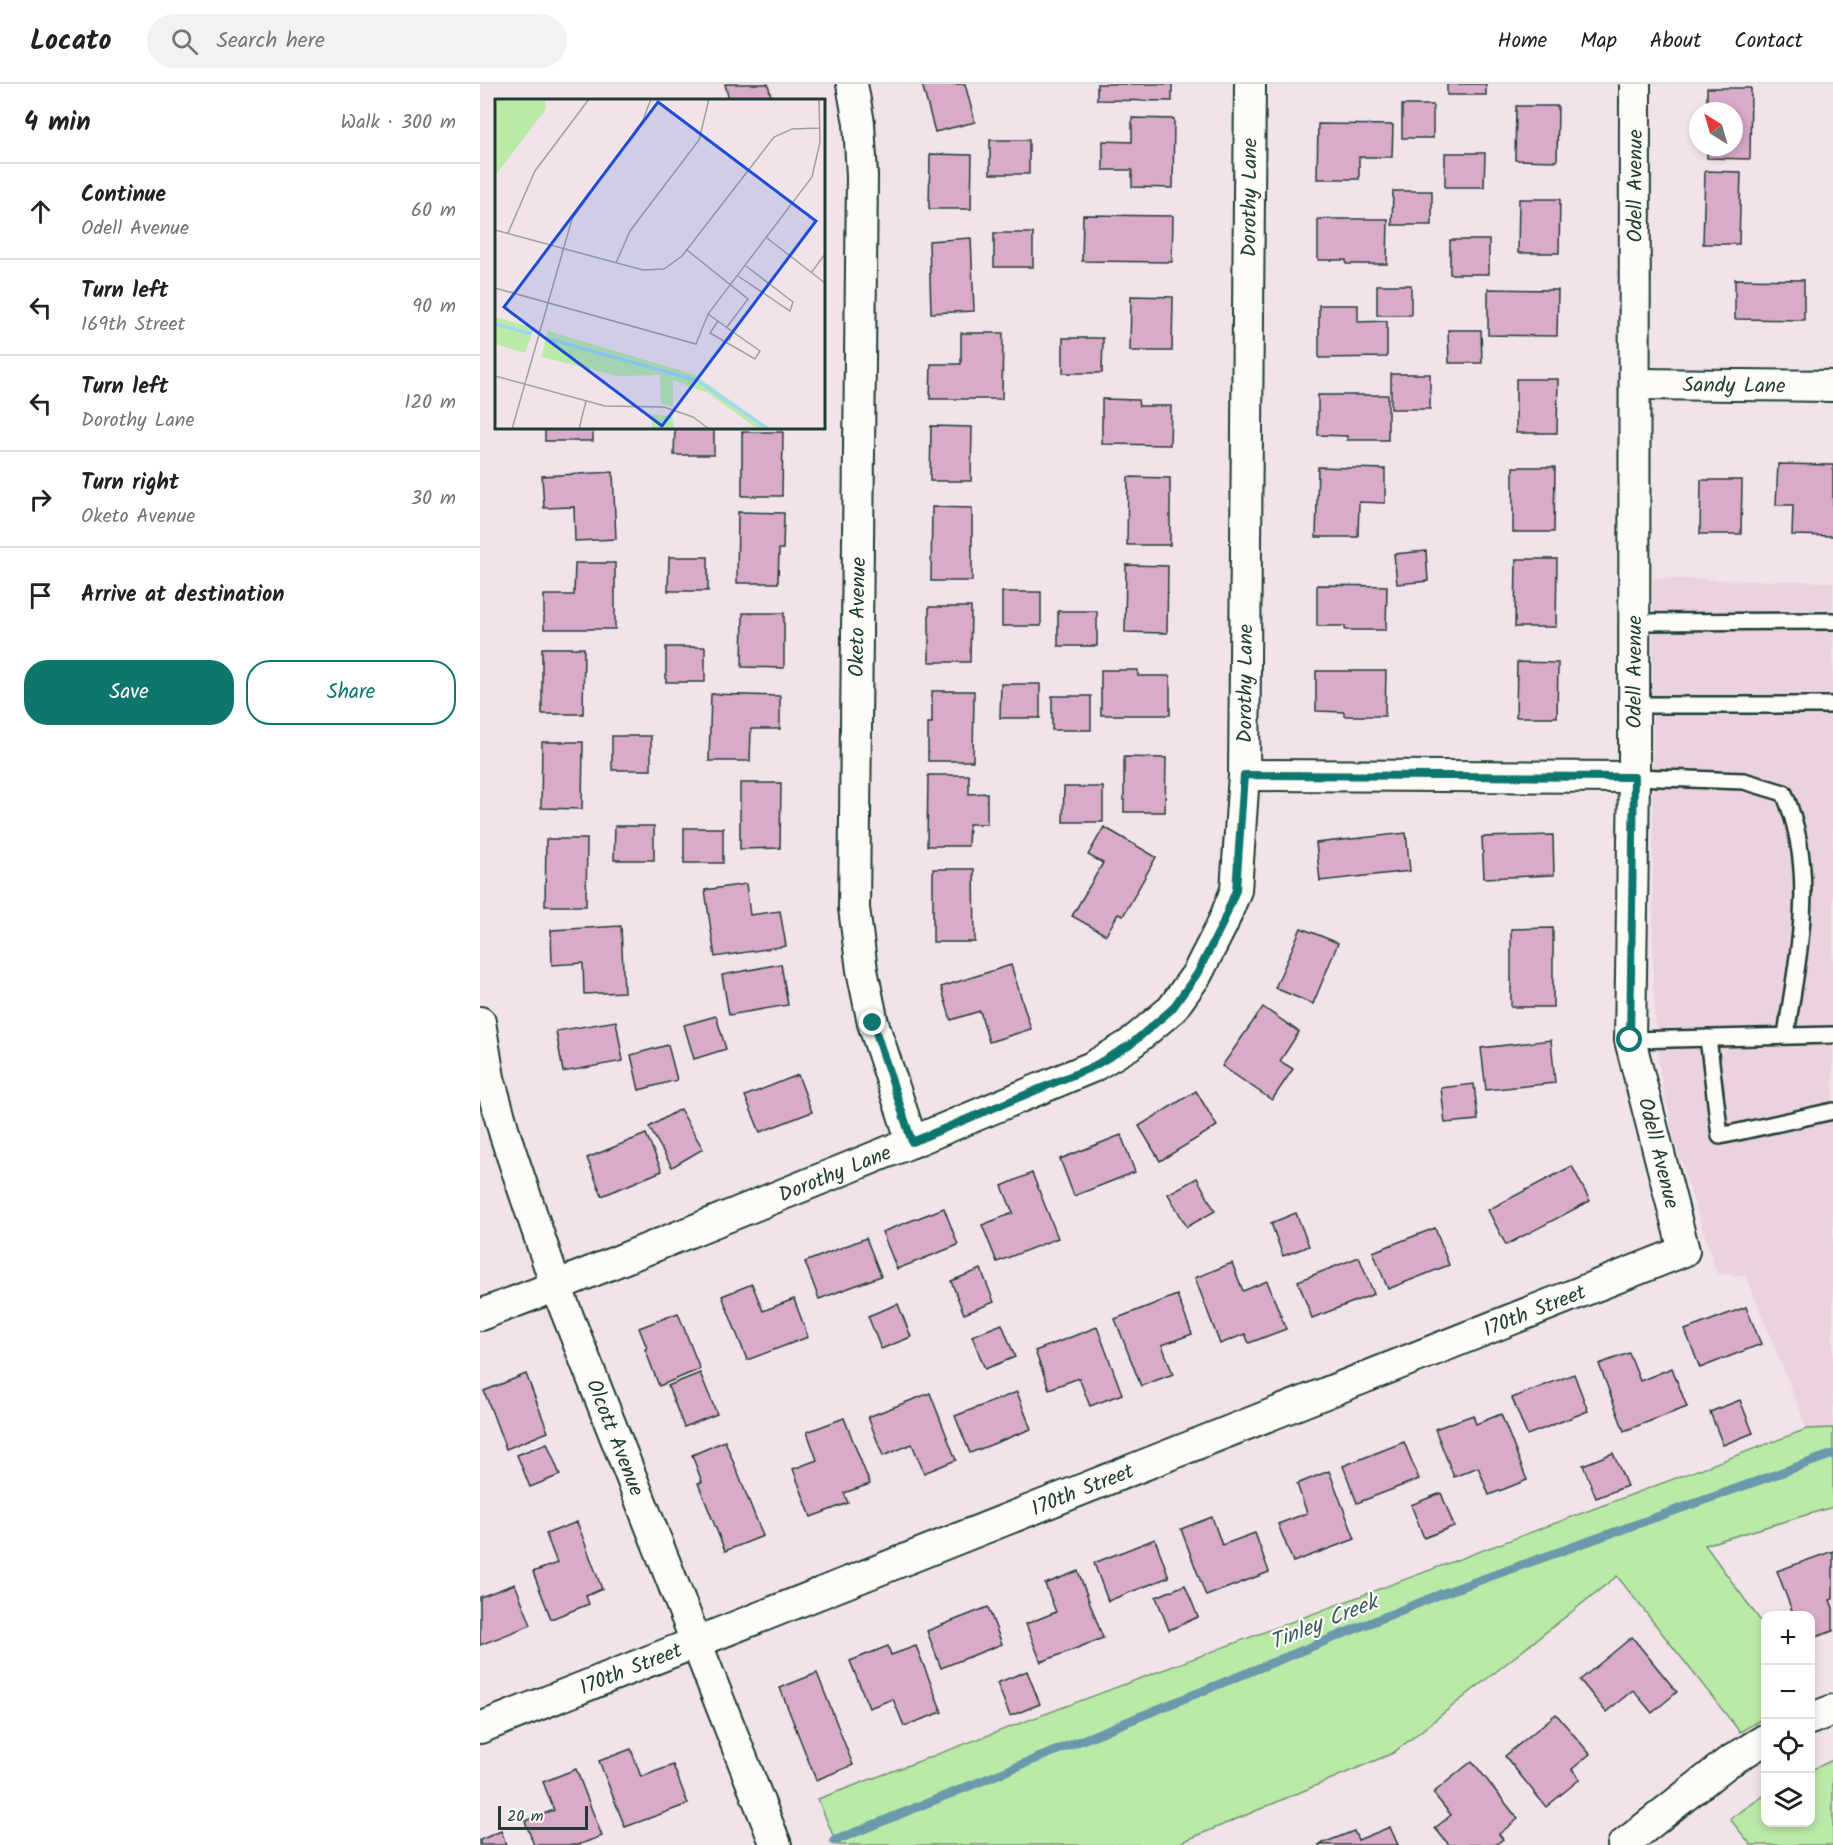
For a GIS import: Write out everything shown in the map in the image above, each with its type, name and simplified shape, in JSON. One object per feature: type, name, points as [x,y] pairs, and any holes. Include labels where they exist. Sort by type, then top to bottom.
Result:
[{"type":"street","name":"Oketo Avenue","points":[[852,84],[860,123],[862,176],[854,908],[862,970],[873,1023],[912,1142]]},
{"type":"street","name":"Dorothy Lane","points":[[480,1315],[912,1142],[1092,1067],[1130,1045],[1172,1009],[1197,974],[1222,925],[1236,890],[1244,775],[1250,84]]},
{"type":"street","name":"Odell Avenue","points":[[1635,84],[1634,777],[1630,1040],[1684,1251]]},
{"type":"street","name":"Sandy Lane","points":[[1635,384],[1833,386]]},
{"type":"street","points":[[1244,775],[1634,777]]},
{"type":"street","name":"Olcott Avenue","points":[[480,1022],[489,1078],[502,1124],[556,1286],[776,1845]]},
{"type":"street","name":"170th Street","points":[[480,1728],[1684,1251]]},
{"type":"street","points":[[1815,1717],[1833,1710]]},
{"type":"street","points":[[1623,1845],[1727,1763],[1761,1742]]},
{"type":"lane","points":[[1634,622],[1833,621]]},
{"type":"lane","points":[[1634,705],[1833,705]]},
{"type":"lane","points":[[1634,777],[1704,778],[1744,782],[1784,793],[1795,817],[1802,849],[1803,918],[1786,1035]]},
{"type":"lane","points":[[1630,1040],[1833,1035]]},
{"type":"lane","points":[[1708,1038],[1720,1137],[1833,1111]]},
{"type":"shaded area","points":[[1653,578],[1833,582],[1833,1428],[1807,1429],[1746,1276],[1717,1274],[1675,1143],[1659,1067],[1653,989]]},
{"type":"green space","points":[[1833,1428],[1833,1507],[1705,1545],[1761,1622],[1761,1719],[1740,1732],[1617,1576],[1393,1753],[1175,1845],[837,1845],[818,1799],[1807,1429]]},
{"type":"green space","points":[[1833,1760],[1833,1845],[1751,1845],[1730,1819],[1761,1798],[1761,1827],[1815,1827],[1815,1768]]},
{"type":"building","points":[[725,84],[768,84],[772,99],[729,99]]},
{"type":"building","points":[[922,84],[965,84],[975,122],[935,132]]},
{"type":"building","points":[[1097,84],[1172,84],[1172,101],[1097,100]]},
{"type":"building","points":[[1447,84],[1486,84],[1486,95],[1447,95]]},
{"type":"building","points":[[1707,88],[1751,88],[1750,159],[1707,158],[1707,156],[1743,156],[1743,102],[1707,102]]},
{"type":"building","points":[[1402,105],[1433,105],[1433,138],[1402,138]]},
{"type":"building","points":[[1516,106],[1558,106],[1557,161],[1515,160]]},
{"type":"building","points":[[1132,118],[1174,119],[1173,188],[1132,187],[1132,170],[1103,170],[1103,141],[1132,142]]},
{"type":"building","points":[[1318,124],[1393,125],[1392,157],[1359,157],[1359,179],[1317,179]]},
{"type":"building","points":[[990,140],[1029,140],[1029,174],[990,174]]},
{"type":"building","points":[[1445,153],[1485,153],[1484,187],[1445,187]]},
{"type":"building","points":[[930,154],[972,155],[971,209],[929,209]]},
{"type":"building","points":[[1705,171],[1741,172],[1739,244],[1703,244]]},
{"type":"building","points":[[1393,191],[1432,191],[1432,225],[1392,225]]},
{"type":"building","points":[[1519,199],[1560,199],[1559,253],[1518,253]]},
{"type":"building","points":[[1083,215],[1173,216],[1172,262],[1082,261]]},
{"type":"building","points":[[1318,219],[1388,219],[1387,264],[1346,264],[1346,260],[1318,260]]},
{"type":"building","points":[[994,233],[1033,233],[1033,267],[994,267]]},
{"type":"building","points":[[971,238],[974,311],[931,313],[929,241]]},
{"type":"building","points":[[1450,240],[1489,240],[1489,274],[1450,274]]},
{"type":"building","points":[[1735,279],[1804,280],[1804,320],[1735,319]]},
{"type":"building","points":[[1377,285],[1411,285],[1411,315],[1377,315]]},
{"type":"building","points":[[1488,289],[1558,290],[1557,336],[1488,335]]},
{"type":"building","points":[[1131,296],[1173,297],[1172,351],[1130,351]]},
{"type":"building","points":[[1319,305],[1358,305],[1358,322],[1387,321],[1387,357],[1319,358]]},
{"type":"building","points":[[1448,330],[1481,330],[1482,363],[1449,363]]},
{"type":"building","points":[[961,333],[1003,333],[1002,399],[930,399],[931,364],[961,364]]},
{"type":"building","points":[[1063,338],[1103,338],[1102,373],[1063,373]]},
{"type":"building","points":[[1391,374],[1430,374],[1430,409],[1391,409]]},
{"type":"building","points":[[1516,379],[1558,379],[1557,433],[1516,433]]},
{"type":"building","points":[[1318,395],[1388,395],[1388,440],[1347,440],[1347,436],[1318,435]]},
{"type":"building","points":[[1102,399],[1138,400],[1139,406],[1171,406],[1170,445],[1102,444]]},
{"type":"building","points":[[931,426],[972,427],[971,481],[930,481]]},
{"type":"building","points":[[545,429],[593,429],[593,441],[545,441]]},
{"type":"building","points":[[675,429],[714,429],[714,455],[674,455]]},
{"type":"building","points":[[742,432],[783,432],[782,496],[742,496]]},
{"type":"building","points":[[1778,464],[1833,465],[1833,536],[1792,535],[1793,505],[1776,505]]},
{"type":"building","points":[[1318,467],[1385,469],[1385,503],[1359,502],[1358,537],[1316,537]]},
{"type":"building","points":[[1513,467],[1555,467],[1554,532],[1513,532]]},
{"type":"building","points":[[613,472],[616,539],[575,541],[574,507],[544,508],[542,476]]},
{"type":"building","points":[[1128,477],[1170,478],[1170,545],[1127,545]]},
{"type":"building","points":[[1701,480],[1742,480],[1741,534],[1700,534]]},
{"type":"building","points":[[932,507],[972,508],[972,581],[931,581]]},
{"type":"building","points":[[738,512],[784,513],[783,549],[779,549],[778,583],[737,583]]},
{"type":"building","points":[[1426,551],[1428,581],[1397,584],[1394,554]]},
{"type":"building","points":[[669,557],[708,557],[708,591],[668,591]]},
{"type":"building","points":[[1516,559],[1557,559],[1556,627],[1515,627]]},
{"type":"building","points":[[575,563],[615,563],[615,629],[544,629],[544,595],[574,595]]},
{"type":"building","points":[[1126,565],[1168,566],[1167,633],[1125,632]]},
{"type":"building","points":[[1317,585],[1387,586],[1386,630],[1345,630],[1345,626],[1317,626]]},
{"type":"building","points":[[1002,592],[1041,592],[1041,626],[1002,626]]},
{"type":"building","points":[[929,607],[971,607],[970,662],[929,662]]},
{"type":"building","points":[[1058,611],[1097,611],[1097,646],[1058,646]]},
{"type":"building","points":[[743,613],[784,613],[784,668],[742,667]]},
{"type":"building","points":[[666,647],[705,647],[705,682],[666,682]]},
{"type":"building","points":[[542,648],[584,648],[583,714],[542,714]]},
{"type":"building","points":[[1517,662],[1558,663],[1557,717],[1516,717]]},
{"type":"building","points":[[1101,670],[1138,670],[1138,676],[1170,676],[1170,715],[1101,715]]},
{"type":"building","points":[[1316,671],[1386,671],[1385,716],[1344,716],[1344,712],[1316,711]]},
{"type":"building","points":[[1001,684],[1040,684],[1040,718],[1000,718]]},
{"type":"building","points":[[932,691],[974,691],[973,761],[928,761],[928,723],[932,723]]},
{"type":"building","points":[[711,694],[780,696],[780,729],[751,729],[750,761],[709,761]]},
{"type":"building","points":[[1052,696],[1091,696],[1091,730],[1052,730]]},
{"type":"building","points":[[612,736],[651,736],[651,770],[612,770]]},
{"type":"building","points":[[542,742],[583,742],[582,809],[541,808]]},
{"type":"building","points":[[1124,757],[1166,758],[1165,812],[1124,812]]},
{"type":"building","points":[[928,775],[969,775],[969,794],[987,793],[987,824],[969,824],[968,846],[927,846]]},
{"type":"building","points":[[740,783],[781,783],[780,848],[740,849]]},
{"type":"building","points":[[1064,787],[1103,787],[1103,822],[1063,822]]},
{"type":"building","points":[[615,826],[654,826],[654,860],[614,860]]},
{"type":"building","points":[[1104,827],[1156,857],[1123,916],[1118,914],[1106,935],[1072,916],[1103,863],[1088,855]]},
{"type":"building","points":[[684,828],[723,828],[723,863],[684,863]]},
{"type":"building","points":[[1406,833],[1410,871],[1320,881],[1316,843]]},
{"type":"building","points":[[1553,835],[1554,875],[1484,878],[1482,837]]},
{"type":"building","points":[[546,839],[587,839],[586,906],[545,906]]},
{"type":"building","points":[[933,869],[974,869],[975,942],[933,942]]},
{"type":"building","points":[[746,884],[750,915],[780,911],[786,946],[715,957],[705,890]]},
{"type":"building","points":[[621,926],[624,992],[584,994],[583,963],[552,965],[551,930]]},
{"type":"building","points":[[1301,928],[1338,943],[1313,1004],[1275,988]]},
{"type":"building","points":[[1553,928],[1553,1007],[1511,1007],[1511,929]]},
{"type":"building","points":[[781,964],[788,1005],[729,1015],[722,975]]},
{"type":"building","points":[[1011,965],[1031,1029],[989,1042],[980,1011],[951,1020],[941,987]]},
{"type":"building","points":[[1263,1007],[1299,1032],[1280,1061],[1293,1069],[1272,1100],[1222,1066]]},
{"type":"building","points":[[716,1016],[726,1049],[694,1059],[684,1025]]},
{"type":"building","points":[[616,1021],[623,1061],[563,1072],[556,1031]]},
{"type":"building","points":[[1551,1040],[1555,1083],[1486,1090],[1481,1048]]},
{"type":"building","points":[[668,1045],[677,1080],[639,1090],[631,1055]]},
{"type":"building","points":[[798,1075],[812,1112],[760,1132],[745,1096]]},
{"type":"building","points":[[1474,1084],[1478,1120],[1445,1123],[1441,1088]]},
{"type":"building","points":[[1196,1091],[1217,1126],[1160,1161],[1139,1126]]},
{"type":"building","points":[[680,1109],[703,1149],[672,1167],[649,1127]]},
{"type":"building","points":[[646,1134],[662,1171],[602,1196],[587,1158]]},
{"type":"building","points":[[1121,1135],[1135,1172],[1074,1196],[1060,1159]]},
{"type":"building","points":[[1572,1166],[1590,1201],[1506,1245],[1488,1210]]},
{"type":"building","points":[[1032,1173],[1058,1238],[997,1262],[982,1225],[1013,1213],[1002,1186]]},
{"type":"building","points":[[1197,1178],[1215,1211],[1187,1227],[1168,1194]]},
{"type":"building","points":[[944,1208],[958,1245],[897,1269],[882,1232]]},
{"type":"building","points":[[1296,1213],[1309,1246],[1283,1256],[1271,1223]]},
{"type":"building","points":[[1435,1228],[1449,1265],[1388,1289],[1373,1252]]},
{"type":"building","points":[[866,1238],[881,1276],[819,1299],[805,1262]]},
{"type":"building","points":[[1359,1257],[1374,1294],[1312,1318],[1298,1281]]},
{"type":"building","points":[[1232,1263],[1243,1291],[1267,1281],[1286,1329],[1249,1343],[1245,1334],[1220,1344],[1195,1278]]},
{"type":"building","points":[[981,1269],[994,1302],[964,1314],[951,1281]]},
{"type":"building","points":[[752,1284],[763,1311],[794,1299],[808,1337],[747,1360],[722,1296]]},
{"type":"building","points":[[1177,1295],[1192,1334],[1162,1345],[1173,1374],[1141,1386],[1115,1319]]},
{"type":"building","points":[[898,1304],[911,1337],[881,1349],[868,1316]]},
{"type":"building","points":[[1746,1307],[1761,1344],[1700,1368],[1685,1330]]},
{"type":"building","points":[[678,1313],[700,1369],[659,1386],[639,1328]]},
{"type":"building","points":[[1002,1324],[1015,1357],[985,1369],[972,1336]]},
{"type":"building","points":[[1097,1327],[1122,1394],[1090,1406],[1079,1378],[1049,1389],[1035,1351]]},
{"type":"building","points":[[1629,1353],[1640,1381],[1672,1368],[1687,1407],[1624,1431],[1599,1364]]},
{"type":"building","points":[[700,1373],[717,1414],[684,1427],[668,1386]]},
{"type":"building","points":[[526,1374],[548,1432],[506,1449],[484,1391]]},
{"type":"building","points":[[1574,1374],[1588,1411],[1527,1435],[1512,1398]]},
{"type":"building","points":[[1017,1392],[1031,1429],[970,1453],[955,1416]]},
{"type":"building","points":[[930,1393],[956,1460],[924,1473],[912,1444],[883,1456],[868,1417]]},
{"type":"building","points":[[1740,1400],[1753,1433],[1723,1445],[1710,1412]]},
{"type":"building","points":[[1501,1414],[1527,1480],[1489,1495],[1478,1467],[1454,1477],[1435,1429],[1473,1415],[1476,1424]]},
{"type":"building","points":[[844,1418],[870,1484],[844,1493],[848,1503],[811,1517],[793,1469],[817,1460],[807,1432]]},
{"type":"building","points":[[725,1441],[763,1536],[725,1551],[698,1483],[702,1482],[692,1455]]},
{"type":"building","points":[[1404,1442],[1419,1479],[1357,1503],[1343,1466]]},
{"type":"building","points":[[547,1443],[560,1475],[530,1487],[517,1455]]},
{"type":"building","points":[[1613,1453],[1627,1486],[1596,1498],[1583,1465]]},
{"type":"building","points":[[1329,1471],[1355,1539],[1293,1562],[1278,1524],[1307,1513],[1297,1484]]},
{"type":"building","points":[[1441,1493],[1454,1526],[1424,1538],[1411,1505]]},
{"type":"building","points":[[1212,1517],[1222,1545],[1255,1533],[1269,1572],[1206,1596],[1181,1529]]},
{"type":"building","points":[[577,1522],[602,1589],[586,1596],[589,1604],[551,1619],[533,1572],[557,1563],[546,1534]]},
{"type":"building","points":[[1155,1539],[1169,1577],[1108,1601],[1094,1563]]},
{"type":"building","points":[[1833,1551],[1833,1599],[1830,1600],[1833,1608],[1833,1631],[1815,1637],[1815,1611],[1792,1611],[1777,1571]]},
{"type":"building","points":[[1078,1571],[1103,1638],[1041,1662],[1026,1624],[1056,1612],[1045,1584]]},
{"type":"building","points":[[515,1584],[531,1625],[480,1645],[480,1597]]},
{"type":"building","points":[[1185,1585],[1198,1617],[1169,1630],[1156,1597]]},
{"type":"building","points":[[988,1607],[1002,1644],[941,1668],[927,1631]]},
{"type":"building","points":[[1632,1637],[1677,1692],[1652,1713],[1633,1690],[1606,1712],[1580,1680]]},
{"type":"building","points":[[888,1646],[891,1655],[916,1646],[942,1712],[904,1726],[893,1699],[869,1708],[850,1661]]},
{"type":"building","points":[[1027,1671],[1040,1704],[1010,1716],[997,1683]]},
{"type":"building","points":[[817,1673],[853,1765],[816,1780],[780,1688]]},
{"type":"building","points":[[1556,1714],[1590,1754],[1572,1769],[1580,1779],[1546,1807],[1505,1756]]},
{"type":"building","points":[[631,1749],[641,1777],[673,1765],[688,1804],[625,1827],[599,1761]]},
{"type":"building","points":[[1472,1761],[1518,1819],[1499,1834],[1503,1839],[1495,1845],[1449,1845],[1435,1828],[1451,1815],[1433,1793]]},
{"type":"building","points":[[576,1769],[602,1836],[578,1845],[534,1845],[525,1821],[554,1810],[543,1782]]},
{"type":"building","points":[[1390,1827],[1398,1845],[1318,1845],[1354,1831],[1358,1840]]},
{"type":"building","points":[[501,1831],[506,1845],[480,1845],[480,1840]]},
{"type":"waterway","name":"Tinley Creek","points":[[834,1841],[1441,1594],[1833,1454]]},
{"type":"route","points":[[873,1023],[912,1142],[1092,1067],[1130,1045],[1172,1009],[1197,974],[1222,925],[1236,890],[1244,775],[1634,777],[1630,1040]]}]
